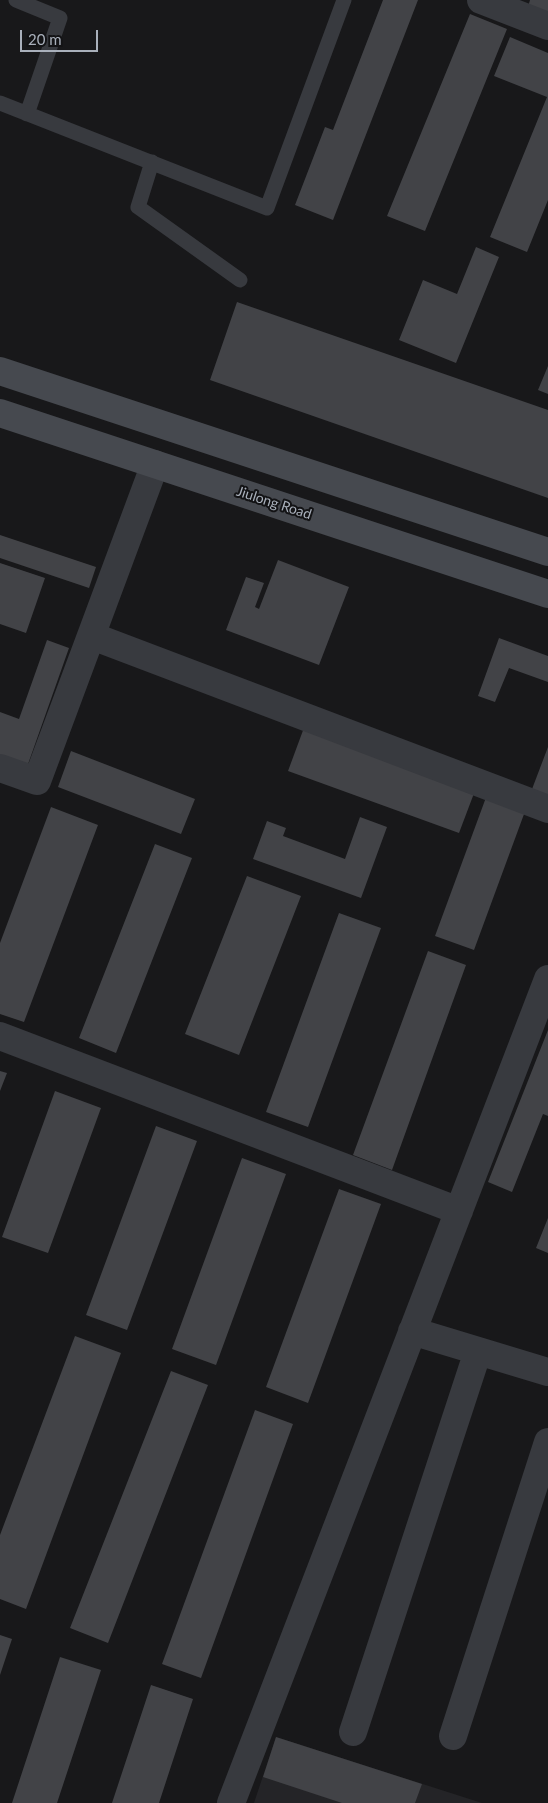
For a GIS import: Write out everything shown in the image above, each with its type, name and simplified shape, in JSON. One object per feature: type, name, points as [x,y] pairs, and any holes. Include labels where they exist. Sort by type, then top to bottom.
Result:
[{"type":"main road","points":[[0,371],[548,552]]},
{"type":"main road","name":"Jiulong Road","points":[[0,413],[548,594]]},
{"type":"street","points":[[481,0],[548,26]]},
{"type":"street","points":[[0,768],[37,781],[155,464]]},
{"type":"street","points":[[92,636],[548,809]]},
{"type":"street","points":[[231,1803],[548,979]]},
{"type":"street","points":[[0,1036],[459,1211]]},
{"type":"street","points":[[412,1331],[548,1372]]},
{"type":"street","points":[[353,1732],[478,1351]]},
{"type":"street","points":[[453,1736],[548,1442]]},
{"type":"lane","points":[[16,0],[60,18],[27,114]]},
{"type":"lane","points":[[0,103],[267,208],[344,0]]},
{"type":"lane","points":[[152,162],[138,207],[240,280]]},
{"type":"shaded area","points":[[276,1737],[482,1803],[254,1803]]},
{"type":"building","points":[[383,0],[418,0],[333,220],[295,205],[325,127],[333,130]]},
{"type":"building","points":[[530,0],[548,0],[548,14],[528,7]]},
{"type":"building","points":[[470,14],[507,29],[425,231],[387,216]]},
{"type":"building","points":[[510,37],[548,53],[548,200],[527,252],[490,237],[547,97],[494,76]]},
{"type":"building","points":[[476,247],[499,257],[456,363],[399,340],[423,280],[457,294]]},
{"type":"building","points":[[237,302],[548,410],[548,498],[210,380]]},
{"type":"building","points":[[548,366],[548,394],[538,390]]},
{"type":"building","points":[[0,535],[96,567],[89,588],[0,558]]},
{"type":"building","points":[[278,560],[349,587],[319,665],[226,630],[246,577],[264,583],[255,607],[259,609]]},
{"type":"building","points":[[0,563],[45,578],[26,633],[0,624]]},
{"type":"building","points":[[499,638],[548,656],[548,682],[509,668],[495,702],[478,696]]},
{"type":"building","points":[[47,640],[69,648],[27,767],[0,758],[0,712],[19,719]]},
{"type":"building","points":[[305,725],[476,788],[459,833],[288,771]]},
{"type":"building","points":[[548,747],[548,804],[529,797]]},
{"type":"building","points":[[71,751],[195,799],[181,834],[58,787]]},
{"type":"building","points":[[488,792],[527,806],[474,950],[435,936]]},
{"type":"building","points":[[51,807],[98,825],[24,1022],[0,1014],[0,943]]},
{"type":"building","points":[[360,817],[387,827],[361,898],[253,859],[267,821],[286,828],[283,836],[345,859]]},
{"type":"building","points":[[155,844],[192,858],[116,1053],[79,1038]]},
{"type":"building","points":[[247,876],[301,896],[239,1055],[185,1034]]},
{"type":"building","points":[[339,913],[381,928],[308,1127],[266,1112]]},
{"type":"building","points":[[428,951],[466,965],[392,1170],[353,1155]]},
{"type":"building","points":[[548,1030],[548,1116],[543,1114],[512,1192],[488,1182]]},
{"type":"building","points":[[0,1071],[7,1073],[0,1091]]},
{"type":"building","points":[[55,1091],[101,1108],[48,1253],[2,1237]]},
{"type":"building","points":[[156,1126],[197,1141],[127,1330],[86,1315]]},
{"type":"building","points":[[242,1158],[286,1174],[216,1365],[172,1349]]},
{"type":"building","points":[[339,1189],[381,1204],[308,1403],[266,1387]]},
{"type":"building","points":[[548,1218],[548,1253],[536,1248]]},
{"type":"building","points":[[75,1336],[121,1353],[26,1609],[0,1599],[0,1535]]},
{"type":"building","points":[[171,1371],[208,1385],[108,1643],[70,1628]]},
{"type":"building","points":[[255,1410],[293,1424],[201,1678],[162,1664]]},
{"type":"building","points":[[0,1635],[12,1639],[0,1675]]},
{"type":"building","points":[[60,1657],[101,1670],[57,1803],[12,1803]]},
{"type":"building","points":[[151,1685],[193,1699],[159,1803],[112,1803]]},
{"type":"building","points":[[276,1737],[422,1784],[415,1803],[342,1803],[263,1777]]}]
